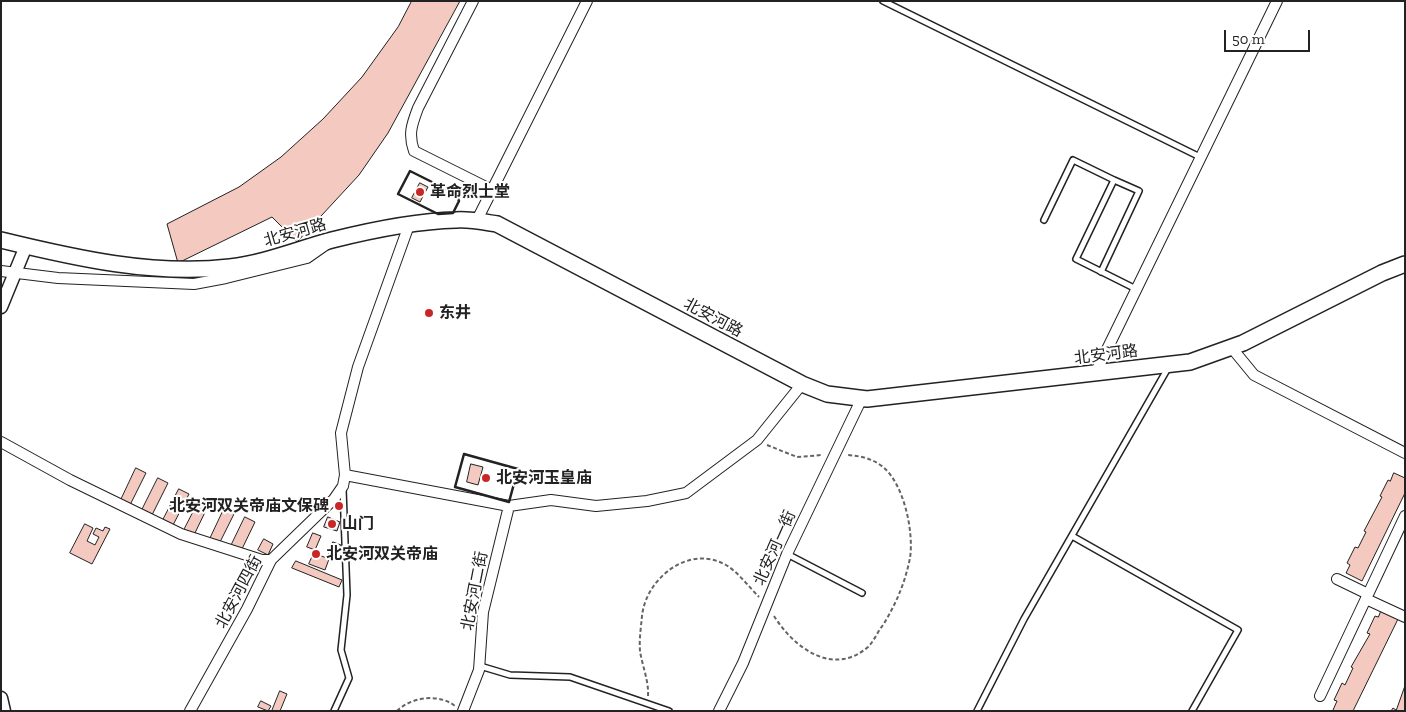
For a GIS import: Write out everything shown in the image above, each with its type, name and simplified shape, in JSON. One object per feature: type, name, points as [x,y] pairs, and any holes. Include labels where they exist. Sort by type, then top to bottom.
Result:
[{"type":"main road","name":"北安河路","points":[[1,240],[147,269],[198,270],[232,267],[333,240],[409,224],[457,220],[497,224],[802,384],[827,394],[862,398],[1096,374],[1190,362],[1231,348],[1382,272],[1405,264]]},
{"type":"street","points":[[473,1],[418,108],[411,125],[410,138],[414,151],[492,190]]},
{"type":"street","points":[[476,222],[587,1]]},
{"type":"street","points":[[1096,374],[1277,1]]},
{"type":"street","points":[[409,224],[358,367],[341,433],[344,481],[509,506],[551,500],[596,506],[647,501],[686,493],[757,440],[802,384]]},
{"type":"street","points":[[1,271],[15,274],[194,284],[307,258],[333,240]]},
{"type":"street","points":[[1,307],[26,246]]},
{"type":"street","points":[[1231,348],[1254,375],[1405,453]]},
{"type":"street","name":"北安河一街","points":[[719,711],[743,663],[787,554],[862,398]]},
{"type":"street","points":[[1,442],[70,480],[182,534],[262,560],[271,560]]},
{"type":"street","name":"北安河四街","points":[[190,711],[248,609],[271,560],[334,499],[344,481]]},
{"type":"street","name":"北安河二街","points":[[462,711],[479,666],[483,612],[509,506]]},
{"type":"street","points":[[1320,696],[1367,596],[1402,530],[1405,516]]},
{"type":"street","points":[[1337,579],[1405,617]]},
{"type":"street","points":[[1,698],[4,711]]},
{"type":"lane","points":[[883,1],[1200,157]]},
{"type":"lane","points":[[1044,220],[1073,160],[1138,191],[1101,272]]},
{"type":"lane","points":[[1114,180],[1076,260],[1136,289]]},
{"type":"lane","points":[[977,711],[1024,619],[1170,365]]},
{"type":"lane","points":[[334,711],[349,678],[340,650],[347,595],[344,481]]},
{"type":"lane","points":[[1072,536],[1238,630],[1192,711]]},
{"type":"lane","points":[[787,554],[862,593]]},
{"type":"lane","points":[[479,666],[510,675],[570,677],[669,711]]},
{"type":"path","points":[[397,711],[414,701],[431,698],[444,699],[462,711]]},
{"type":"building","points":[[412,1],[460,1],[388,133],[359,175],[297,242],[272,217],[178,263],[167,224],[239,187],[281,157],[323,119],[362,77],[398,27]]},
{"type":"building","name":"革命烈士堂","points":[[420,183],[428,187],[420,202],[412,198]]},
{"type":"building","points":[[471,464],[483,467],[478,485],[467,482]]},
{"type":"building","points":[[136,468],[146,473],[129,507],[120,502]]},
{"type":"building","points":[[1394,473],[1405,478],[1405,493],[1362,581],[1346,573],[1350,565],[1347,563],[1355,547],[1358,548],[1366,532],[1364,531],[1382,497],[1380,496]]},
{"type":"building","points":[[158,478],[168,483],[151,517],[141,512]]},
{"type":"building","points":[[179,489],[189,494],[172,527],[162,522]]},
{"type":"building","points":[[200,499],[209,504],[193,537],[183,532]]},
{"type":"building","points":[[225,507],[235,512],[218,546],[209,541]]},
{"type":"building","points":[[245,517],[255,522],[241,551],[231,546]]},
{"type":"building","name":"山门","points":[[328,517],[340,522],[337,531],[324,527]]},
{"type":"building","points":[[85,524],[93,528],[87,541],[95,545],[99,537],[93,534],[96,528],[103,531],[105,527],[110,529],[92,564],[70,553]]},
{"type":"building","points":[[313,533],[321,536],[315,550],[307,547]]},
{"type":"building","points":[[264,539],[273,544],[268,555],[258,550]]},
{"type":"building","points":[[333,542],[341,545],[336,559],[328,556]]},
{"type":"building","points":[[314,553],[329,559],[325,570],[309,564]]},
{"type":"building","points":[[296,561],[342,580],[339,587],[292,568]]},
{"type":"building","points":[[1382,609],[1399,617],[1353,711],[1335,711],[1333,710],[1337,701],[1334,700],[1342,683],[1345,685],[1353,668],[1351,667],[1370,634],[1367,633],[1375,616],[1378,617]]},
{"type":"building","points":[[1405,686],[1405,711],[1391,711],[1393,708],[1396,710]]},
{"type":"building","points":[[280,691],[287,694],[280,711],[272,711]]},
{"type":"building","points":[[261,701],[271,706],[268,711],[258,707]]},
{"type":"fence","points":[[427,310],[431,312],[429,315],[425,313],[427,310]]},
{"type":"wall","points":[[410,171],[456,194],[459,201],[453,213],[438,214],[398,194],[410,171]]},
{"type":"wall","points":[[464,454],[518,469],[509,502],[455,487],[464,454]]},
{"type":"place","name":"革命烈士堂","points":[[420,192]]},
{"type":"place","name":"东井","points":[[429,313]]},
{"type":"place","name":"北安河玉皇庙","points":[[486,478]]},
{"type":"place","name":"北安河双关帝庙文保碑","points":[[339,506]]},
{"type":"place","name":"山门","points":[[332,524]]},
{"type":"place","name":"北安河双关帝庙","points":[[316,554]]}]
